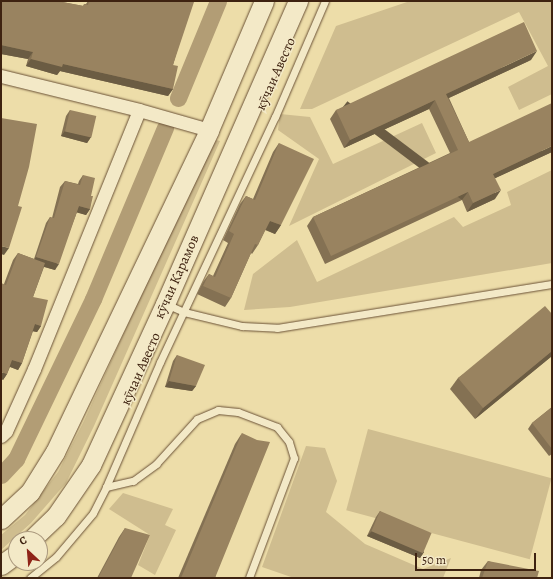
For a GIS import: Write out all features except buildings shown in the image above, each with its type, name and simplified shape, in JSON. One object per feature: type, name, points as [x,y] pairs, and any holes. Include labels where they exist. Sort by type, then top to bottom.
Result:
[{"type":"main road","points":[[1,518],[30,492],[56,452],[209,130],[264,1]]},
{"type":"main road","name":"кӯчаи Карамов","points":[[40,531],[56,516],[91,465],[166,304],[298,1]]},
{"type":"street","points":[[1,76],[139,110],[209,130]]},
{"type":"street","points":[[1,436],[6,431],[34,369],[139,110]]},
{"type":"lane","name":"кӯчаи Авесто","points":[[30,578],[56,557],[93,513],[184,312],[275,117],[325,1]]},
{"type":"lane","points":[[166,304],[184,312],[242,326],[277,328],[552,284]]},
{"type":"lane","points":[[106,487],[133,481],[156,464],[197,419],[218,410],[238,412],[277,427],[289,442],[294,458],[249,578]]},
{"type":"shaded area","points":[[410,1],[552,1],[552,94],[519,110],[508,87],[548,66],[519,12],[312,109],[300,109],[336,26]]},
{"type":"shaded area","points":[[280,114],[310,117],[333,164],[422,123],[436,153],[289,226],[319,159],[278,130]]},
{"type":"shaded area","points":[[212,139],[220,141],[94,426],[66,483],[22,531],[8,531],[8,544],[1,550],[1,535],[25,515],[58,472],[83,423]]},
{"type":"shaded area","points":[[552,170],[552,263],[290,307],[244,310],[253,274],[297,240],[317,282],[454,217],[463,227],[511,205],[507,192]]},
{"type":"shaded area","points":[[368,429],[552,478],[530,559],[346,510]]},
{"type":"shaded area","points":[[306,446],[325,448],[337,481],[326,512],[365,544],[423,569],[451,558],[443,578],[294,578],[262,567]]},
{"type":"shaded area","points":[[123,493],[173,509],[165,525],[176,530],[155,575],[138,565],[150,535],[109,509]]},
{"type":"waterway","points":[[178,98],[218,1]]},
{"type":"waterway","points":[[1,475],[16,459],[93,299],[165,128]]}]
